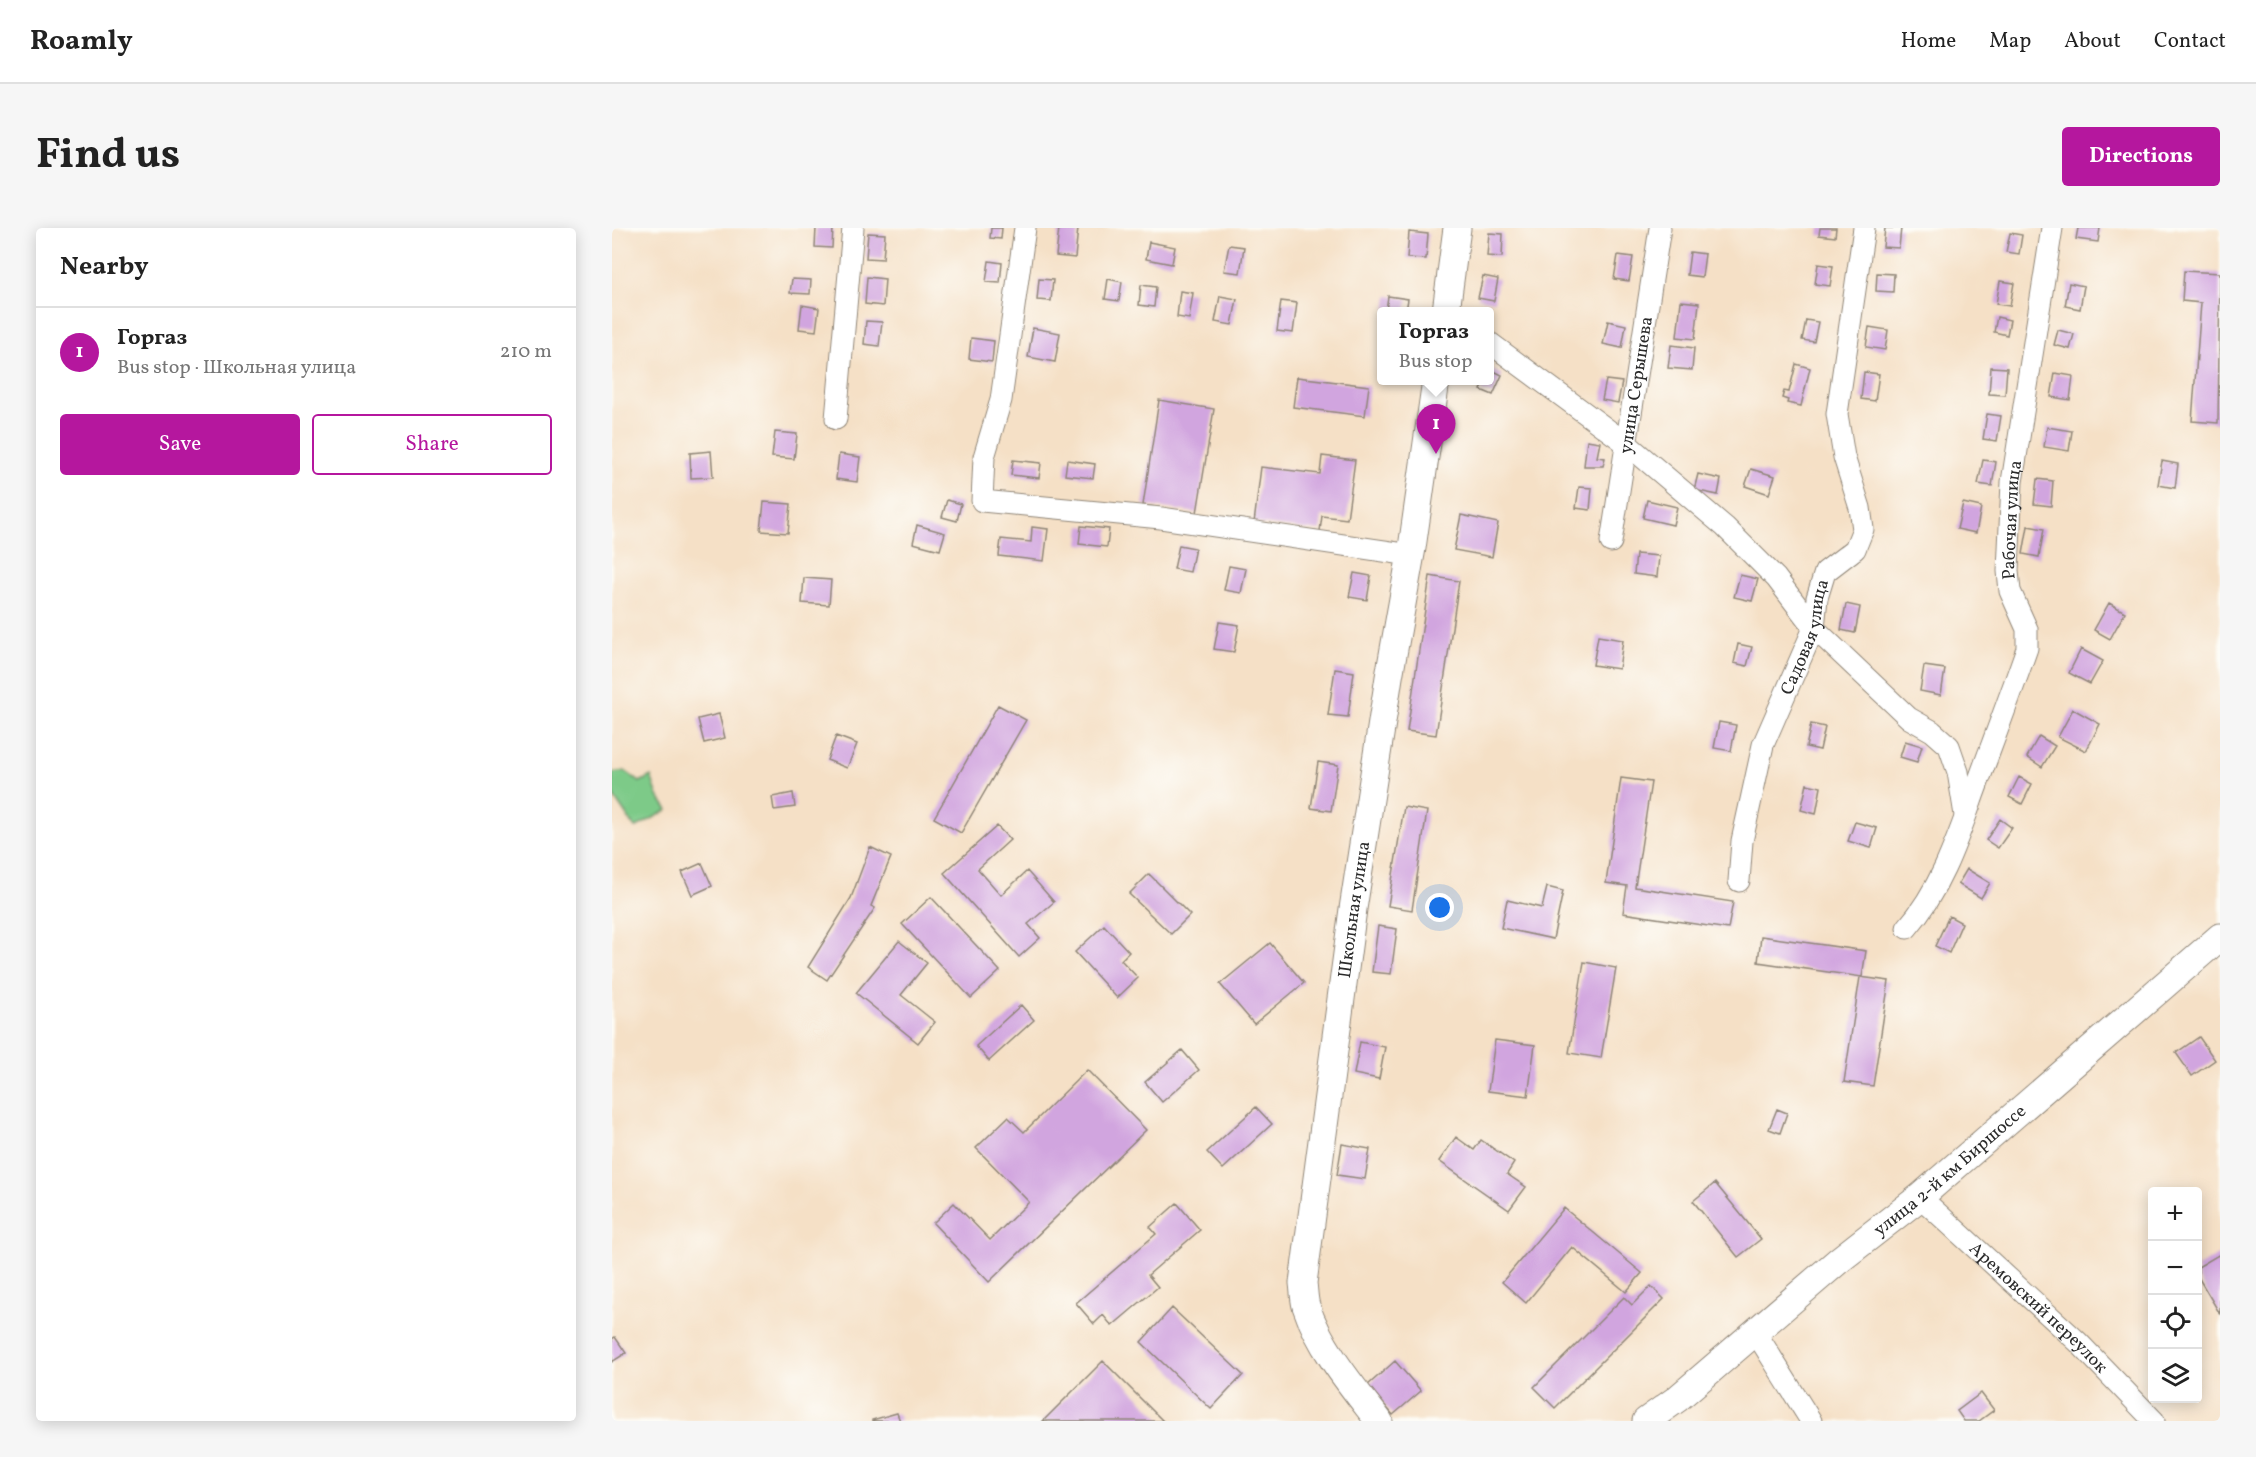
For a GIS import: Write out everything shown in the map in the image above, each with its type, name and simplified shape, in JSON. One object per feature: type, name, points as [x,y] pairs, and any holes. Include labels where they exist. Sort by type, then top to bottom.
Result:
[{"type":"main road","points":[[1447,307],[1458,228]]},
{"type":"main road","name":"Школьная улица","points":[[1379,1421],[1356,1392],[1322,1341],[1306,1305],[1303,1283],[1353,909],[1389,677],[1411,555],[1435,385]]},
{"type":"main road","name":"улица 2-й км Биршоссе","points":[[1677,1399],[1756,1334],[1838,1261],[1920,1197],[2220,937]]},
{"type":"main road","points":[[1646,1421],[1677,1399]]},
{"type":"main road","points":[[1657,1421],[1677,1399]]},
{"type":"street","points":[[836,419],[853,228]]},
{"type":"street","points":[[1025,228],[1001,400],[984,457],[982,501],[1161,518],[1411,555]]},
{"type":"street","name":"улица Серышева","points":[[1611,542],[1660,228]]},
{"type":"street","name":"Садовая улица","points":[[1740,881],[1742,841],[1763,745],[1814,628],[1817,598],[1824,572],[1856,549],[1863,530],[1860,508],[1844,457],[1837,414],[1864,228]]},
{"type":"street","name":"Рабочая улица","points":[[1907,928],[1922,910],[1941,877],[1965,819],[2027,648],[2027,629],[2010,591],[2008,571],[2012,482],[2025,385],[2052,228]]},
{"type":"street","points":[[1494,346],[1627,444],[1725,527],[1776,578],[1814,628],[1909,718],[1932,731],[1949,746],[1958,772],[1965,819]]},
{"type":"street","name":"Аремовский переулок","points":[[1920,1197],[2078,1342],[2154,1421]]},
{"type":"street","points":[[1756,1334],[1811,1421]]},
{"type":"green space","points":[[625,771],[640,782],[651,776],[658,796],[668,810],[635,828],[612,794],[612,773]]},
{"type":"building","points":[[816,228],[833,228],[832,248],[815,247]]},
{"type":"building","points":[[991,228],[1002,228],[1001,239],[990,238]]},
{"type":"building","points":[[1059,228],[1078,228],[1075,258],[1056,256]]},
{"type":"building","points":[[1820,228],[1836,228],[1835,237],[1819,235]]},
{"type":"building","points":[[1885,228],[1901,228],[1899,248],[1883,247]]},
{"type":"building","points":[[2078,228],[2100,228],[2098,242],[2076,239]]},
{"type":"building","points":[[1409,232],[1428,234],[1426,259],[1407,258]]},
{"type":"building","points":[[868,233],[885,234],[883,259],[866,258]]},
{"type":"building","points":[[1489,233],[1503,234],[1502,257],[1487,256]]},
{"type":"building","points":[[2010,233],[2022,235],[2019,254],[2006,252]]},
{"type":"building","points":[[1149,242],[1175,247],[1172,264],[1146,259]]},
{"type":"building","points":[[1229,245],[1244,247],[1240,273],[1224,271]]},
{"type":"building","points":[[1690,252],[1705,254],[1702,277],[1687,275]]},
{"type":"building","points":[[1618,255],[1633,257],[1629,281],[1614,279]]},
{"type":"building","points":[[989,261],[1002,263],[1000,283],[986,282]]},
{"type":"building","points":[[1818,264],[1833,266],[1830,286],[1815,284]]},
{"type":"building","points":[[2184,271],[2220,273],[2218,423],[2192,421],[2201,303],[2182,301]]},
{"type":"building","points":[[1877,273],[1894,274],[1893,292],[1876,291]]},
{"type":"building","points":[[1483,276],[1498,279],[1494,301],[1478,298]]},
{"type":"building","points":[[867,277],[885,279],[883,306],[865,304]]},
{"type":"building","points":[[792,279],[811,280],[810,294],[790,293]]},
{"type":"building","points":[[1039,279],[1053,280],[1051,301],[1037,300]]},
{"type":"building","points":[[1108,279],[1122,282],[1119,301],[1105,299]]},
{"type":"building","points":[[2000,281],[2014,283],[2010,306],[1996,304]]},
{"type":"building","points":[[2069,283],[2084,286],[2080,309],[2065,306]]},
{"type":"building","points":[[1141,285],[1156,287],[1154,307],[1139,305]]},
{"type":"building","points":[[1180,291],[1193,293],[1189,319],[1177,317]]},
{"type":"building","points":[[1220,296],[1237,299],[1232,325],[1215,322]]},
{"type":"building","points":[[1388,296],[1408,299],[1407,307],[1387,307]]},
{"type":"building","points":[[1281,301],[1297,303],[1293,333],[1277,331]]},
{"type":"building","points":[[1681,301],[1699,303],[1695,339],[1677,337]]},
{"type":"building","points":[[802,305],[819,308],[816,331],[799,329]]},
{"type":"building","points":[[1997,317],[2010,320],[2007,335],[1994,332]]},
{"type":"building","points":[[1806,320],[1818,322],[1814,342],[1802,340]]},
{"type":"building","points":[[866,321],[882,322],[879,346],[864,344]]},
{"type":"building","points":[[1608,321],[1626,325],[1622,348],[1603,344]]},
{"type":"building","points":[[1869,327],[1888,330],[1885,350],[1866,347]]},
{"type":"building","points":[[1033,328],[1060,333],[1055,362],[1028,357]]},
{"type":"building","points":[[2058,330],[2074,334],[2070,349],[2054,345]]},
{"type":"building","points":[[971,338],[994,341],[992,362],[969,359]]},
{"type":"building","points":[[1671,345],[1694,348],[1692,370],[1668,368]]},
{"type":"building","points":[[1796,364],[1810,368],[1801,406],[1787,403],[1788,400],[1782,398],[1784,391],[1789,392]]},
{"type":"building","points":[[1991,367],[2007,368],[2005,395],[1989,394]]},
{"type":"building","points":[[1494,371],[1502,375],[1493,395],[1481,390],[1483,385],[1494,385]]},
{"type":"building","points":[[1864,372],[1879,374],[1875,401],[1861,399]]},
{"type":"building","points":[[2055,373],[2073,376],[2070,400],[2051,397]]},
{"type":"building","points":[[1297,377],[1369,386],[1365,416],[1293,407]]},
{"type":"building","points":[[1606,380],[1622,382],[1618,403],[1602,400]]},
{"type":"building","points":[[1159,400],[1214,409],[1197,513],[1143,505]]},
{"type":"building","points":[[1987,414],[2001,416],[1997,441],[1983,439]]},
{"type":"building","points":[[2047,427],[2072,431],[2069,451],[2044,447]]},
{"type":"building","points":[[775,432],[797,434],[794,459],[772,457]]},
{"type":"building","points":[[1587,440],[1600,442],[1597,457],[1605,458],[1603,466],[1584,466]]},
{"type":"building","points":[[711,451],[713,477],[691,478],[690,453]]},
{"type":"building","points":[[839,454],[860,457],[857,482],[836,479]]},
{"type":"building","points":[[1322,456],[1355,460],[1347,519],[1322,516],[1320,531],[1254,523],[1261,467],[1320,474]]},
{"type":"building","points":[[1013,460],[1041,463],[1039,478],[1011,475]]},
{"type":"building","points":[[1067,460],[1095,464],[1093,478],[1065,475]]},
{"type":"building","points":[[1983,460],[1996,462],[1992,486],[1978,484]]},
{"type":"building","points":[[2162,461],[2178,464],[2175,488],[2158,485]]},
{"type":"building","points":[[1751,469],[1775,476],[1769,494],[1745,486]]},
{"type":"building","points":[[1698,474],[1721,479],[1718,495],[1694,490]]},
{"type":"building","points":[[2037,479],[2053,481],[2051,506],[2034,504]]},
{"type":"building","points":[[1579,487],[1592,488],[1590,510],[1576,508]]},
{"type":"building","points":[[947,500],[961,504],[957,521],[942,517]]},
{"type":"building","points":[[1647,500],[1677,507],[1673,525],[1643,518]]},
{"type":"building","points":[[764,502],[791,504],[788,533],[761,531]]},
{"type":"building","points":[[1963,503],[1981,507],[1976,533],[1957,529]]},
{"type":"building","points":[[1461,515],[1498,523],[1492,557],[1454,550]]},
{"type":"building","points":[[917,525],[945,533],[940,550],[913,543]]},
{"type":"building","points":[[1081,526],[1109,529],[1107,547],[1079,544]]},
{"type":"building","points":[[2028,526],[2044,529],[2039,557],[2023,554]]},
{"type":"building","points":[[1032,527],[1048,529],[1044,561],[999,556],[1001,539],[1031,542]]},
{"type":"building","points":[[1179,545],[1195,548],[1190,572],[1174,569]]},
{"type":"building","points":[[1636,554],[1659,556],[1657,577],[1634,574]]},
{"type":"building","points":[[1229,566],[1246,569],[1241,593],[1224,590]]},
{"type":"building","points":[[1354,573],[1371,576],[1367,600],[1349,597]]},
{"type":"building","points":[[1740,575],[1758,579],[1752,601],[1734,597]]},
{"type":"building","points":[[1430,576],[1459,581],[1436,735],[1407,731]]},
{"type":"building","points":[[804,578],[831,580],[829,605],[802,603]]},
{"type":"building","points":[[2109,603],[2125,612],[2110,639],[2094,630]]},
{"type":"building","points":[[1846,604],[1860,607],[1855,633],[1841,630]]},
{"type":"building","points":[[1219,622],[1239,625],[1234,652],[1214,649]]},
{"type":"building","points":[[1598,636],[1623,640],[1619,669],[1593,665]]},
{"type":"building","points":[[1738,644],[1752,647],[1747,666],[1734,663]]},
{"type":"building","points":[[2081,649],[2103,661],[2090,684],[2069,673]]},
{"type":"building","points":[[1924,666],[1945,669],[1941,695],[1920,691]]},
{"type":"building","points":[[1335,669],[1354,672],[1348,717],[1328,715]]},
{"type":"building","points":[[998,705],[1026,720],[961,833],[934,818]]},
{"type":"building","points":[[2073,709],[2100,724],[2086,751],[2058,737]]},
{"type":"building","points":[[719,714],[725,738],[704,743],[698,719]]},
{"type":"building","points":[[1719,722],[1736,725],[1731,751],[1714,748]]},
{"type":"building","points":[[1811,724],[1825,727],[1820,750],[1806,747]]},
{"type":"building","points":[[836,736],[857,744],[847,768],[827,760]]},
{"type":"building","points":[[2039,736],[2055,746],[2042,767],[2027,757]]},
{"type":"building","points":[[1905,741],[1922,746],[1917,762],[1900,757]]},
{"type":"building","points":[[1318,762],[1338,765],[1331,811],[1311,808]]},
{"type":"building","points":[[2019,777],[2032,784],[2022,804],[2009,797]]},
{"type":"building","points":[[1621,778],[1651,782],[1635,887],[1733,902],[1728,929],[1623,913],[1627,886],[1606,883]]},
{"type":"building","points":[[1807,784],[1821,787],[1816,814],[1801,810]]},
{"type":"building","points":[[793,793],[795,807],[774,810],[772,797]]},
{"type":"building","points":[[1404,807],[1427,811],[1412,910],[1388,906]]},
{"type":"building","points":[[2000,819],[2012,828],[1998,848],[1986,840]]},
{"type":"building","points":[[1855,822],[1877,828],[1871,848],[1848,841]]},
{"type":"building","points":[[997,826],[1010,840],[978,869],[1001,895],[1027,871],[1054,902],[1028,924],[1040,938],[1019,957],[944,873]]},
{"type":"building","points":[[870,847],[891,857],[871,906],[875,908],[827,980],[808,967],[851,898]]},
{"type":"building","points":[[702,863],[712,886],[692,895],[682,872]]},
{"type":"building","points":[[1967,869],[1990,883],[1981,898],[1958,884]]},
{"type":"building","points":[[1149,874],[1190,915],[1171,934],[1129,894]]},
{"type":"building","points":[[1547,887],[1563,891],[1553,939],[1501,928],[1507,900],[1542,908]]},
{"type":"building","points":[[931,897],[1000,971],[971,998],[902,924]]},
{"type":"building","points":[[1949,916],[1962,923],[1949,953],[1935,946]]},
{"type":"building","points":[[1104,925],[1129,952],[1121,960],[1138,978],[1117,998],[1075,952]]},
{"type":"building","points":[[1378,926],[1397,929],[1391,974],[1372,972]]},
{"type":"building","points":[[1761,936],[1866,951],[1862,977],[1758,962]]},
{"type":"building","points":[[899,941],[927,963],[901,995],[935,1022],[918,1043],[856,993]]},
{"type":"building","points":[[1270,943],[1304,983],[1254,1024],[1220,984]]},
{"type":"building","points":[[1584,962],[1616,968],[1601,1058],[1569,1053]]},
{"type":"building","points":[[1860,977],[1889,981],[1873,1086],[1844,1082]]},
{"type":"building","points":[[1021,1005],[1034,1020],[989,1061],[976,1046]]},
{"type":"building","points":[[2199,1037],[2215,1060],[2192,1076],[2176,1053]]},
{"type":"building","points":[[1495,1040],[1535,1045],[1528,1096],[1488,1091]]},
{"type":"building","points":[[1360,1042],[1385,1047],[1379,1079],[1354,1074]]},
{"type":"building","points":[[1182,1050],[1199,1070],[1162,1102],[1145,1082]]},
{"type":"building","points":[[1087,1070],[1146,1130],[989,1282],[933,1223],[954,1203],[990,1240],[1029,1202],[976,1148],[1008,1117],[1024,1132]]},
{"type":"building","points":[[1256,1107],[1272,1124],[1223,1169],[1207,1152]]},
{"type":"building","points":[[1777,1109],[1787,1113],[1780,1133],[1769,1129]]},
{"type":"building","points":[[1456,1137],[1474,1150],[1481,1140],[1514,1163],[1507,1174],[1526,1187],[1509,1210],[1439,1161]]},
{"type":"building","points":[[1342,1144],[1370,1149],[1365,1179],[1337,1175]]},
{"type":"building","points":[[1715,1183],[1761,1239],[1738,1257],[1693,1201]]},
{"type":"building","points":[[1177,1203],[1200,1230],[1148,1275],[1158,1287],[1112,1326],[1103,1315],[1094,1324],[1076,1303],[1156,1234],[1150,1227]]},
{"type":"building","points":[[1564,1208],[1642,1273],[1626,1292],[1572,1247],[1526,1303],[1502,1282]]},
{"type":"building","points":[[2220,1254],[2220,1314],[2202,1284],[2202,1265]]},
{"type":"building","points":[[1651,1286],[1664,1299],[1555,1408],[1534,1387],[1624,1297],[1632,1305]]},
{"type":"building","points":[[1172,1308],[1243,1375],[1211,1409],[1141,1342]]},
{"type":"building","points":[[615,1337],[626,1353],[612,1362],[612,1339]]},
{"type":"building","points":[[1103,1361],[1163,1421],[1043,1421]]},
{"type":"building","points":[[1395,1361],[1421,1391],[1393,1415],[1368,1385]]},
{"type":"building","points":[[1981,1393],[1994,1410],[1979,1421],[1964,1421],[1957,1411]]},
{"type":"building","points":[[897,1413],[900,1421],[872,1421],[872,1420]]},
{"type":"place","name":"Горгаз","points":[[1436,454]]}]
